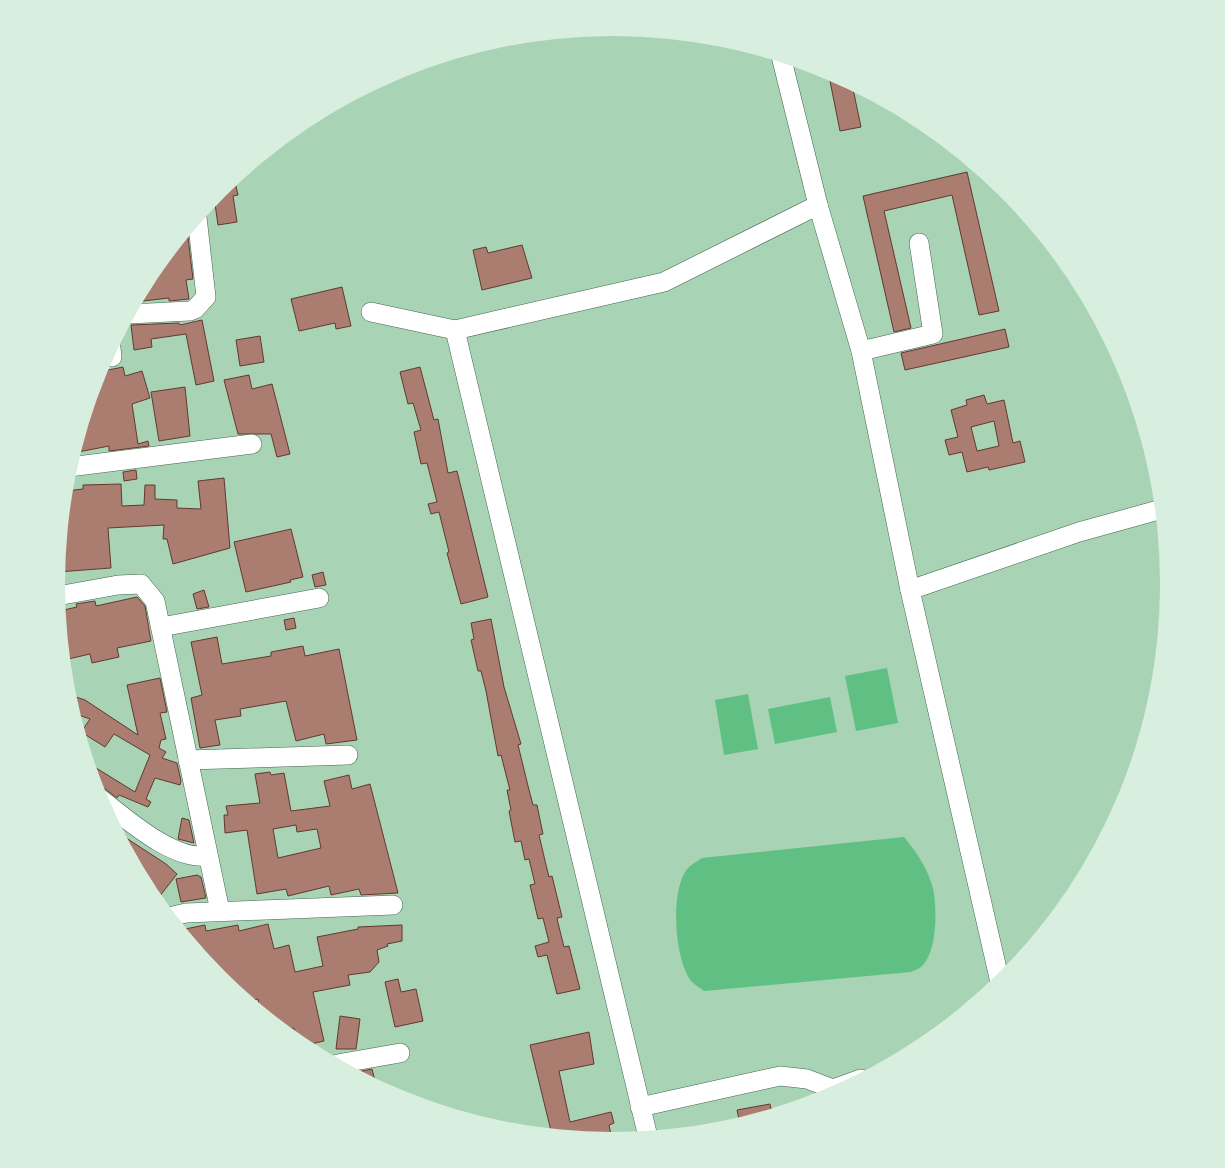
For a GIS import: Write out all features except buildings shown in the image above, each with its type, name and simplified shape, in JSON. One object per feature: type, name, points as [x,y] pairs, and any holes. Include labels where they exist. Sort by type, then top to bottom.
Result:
[{"type":"street","points":[[783,63],[818,205],[861,351],[910,590],[998,973]]},
{"type":"street","points":[[371,312],[455,330],[664,282],[818,205]]},
{"type":"street","points":[[136,314],[190,311],[196,309],[206,297],[198,227]]},
{"type":"street","points":[[861,351],[933,334],[919,243]]},
{"type":"street","points":[[455,330],[646,1131]]},
{"type":"street","points":[[77,467],[252,444]]},
{"type":"street","points":[[910,590],[1074,534],[1156,511]]},
{"type":"street","points":[[65,595],[118,585],[142,584],[155,600],[220,911]]},
{"type":"street","points":[[161,627],[320,598]]},
{"type":"street","points":[[188,760],[348,755]]},
{"type":"street","points":[[112,808],[171,849],[197,857],[207,856]]},
{"type":"street","points":[[177,915],[220,911],[319,910],[393,905]]},
{"type":"street","points":[[346,1062],[400,1052]]},
{"type":"street","points":[[640,1107],[780,1076],[808,1079],[825,1089]]},
{"type":"green space","points":[[887,668],[898,723],[856,731],[845,676]]},
{"type":"green space","points":[[748,694],[758,749],[724,755],[715,700]]},
{"type":"green space","points":[[830,697],[837,732],[775,744],[768,709]]},
{"type":"green space","points":[[904,837],[925,867],[931,881],[934,896],[935,929],[931,951],[927,960],[920,968],[911,972],[704,991],[692,982],[681,958],[676,924],[676,907],[683,877],[693,864],[702,858]]}]
